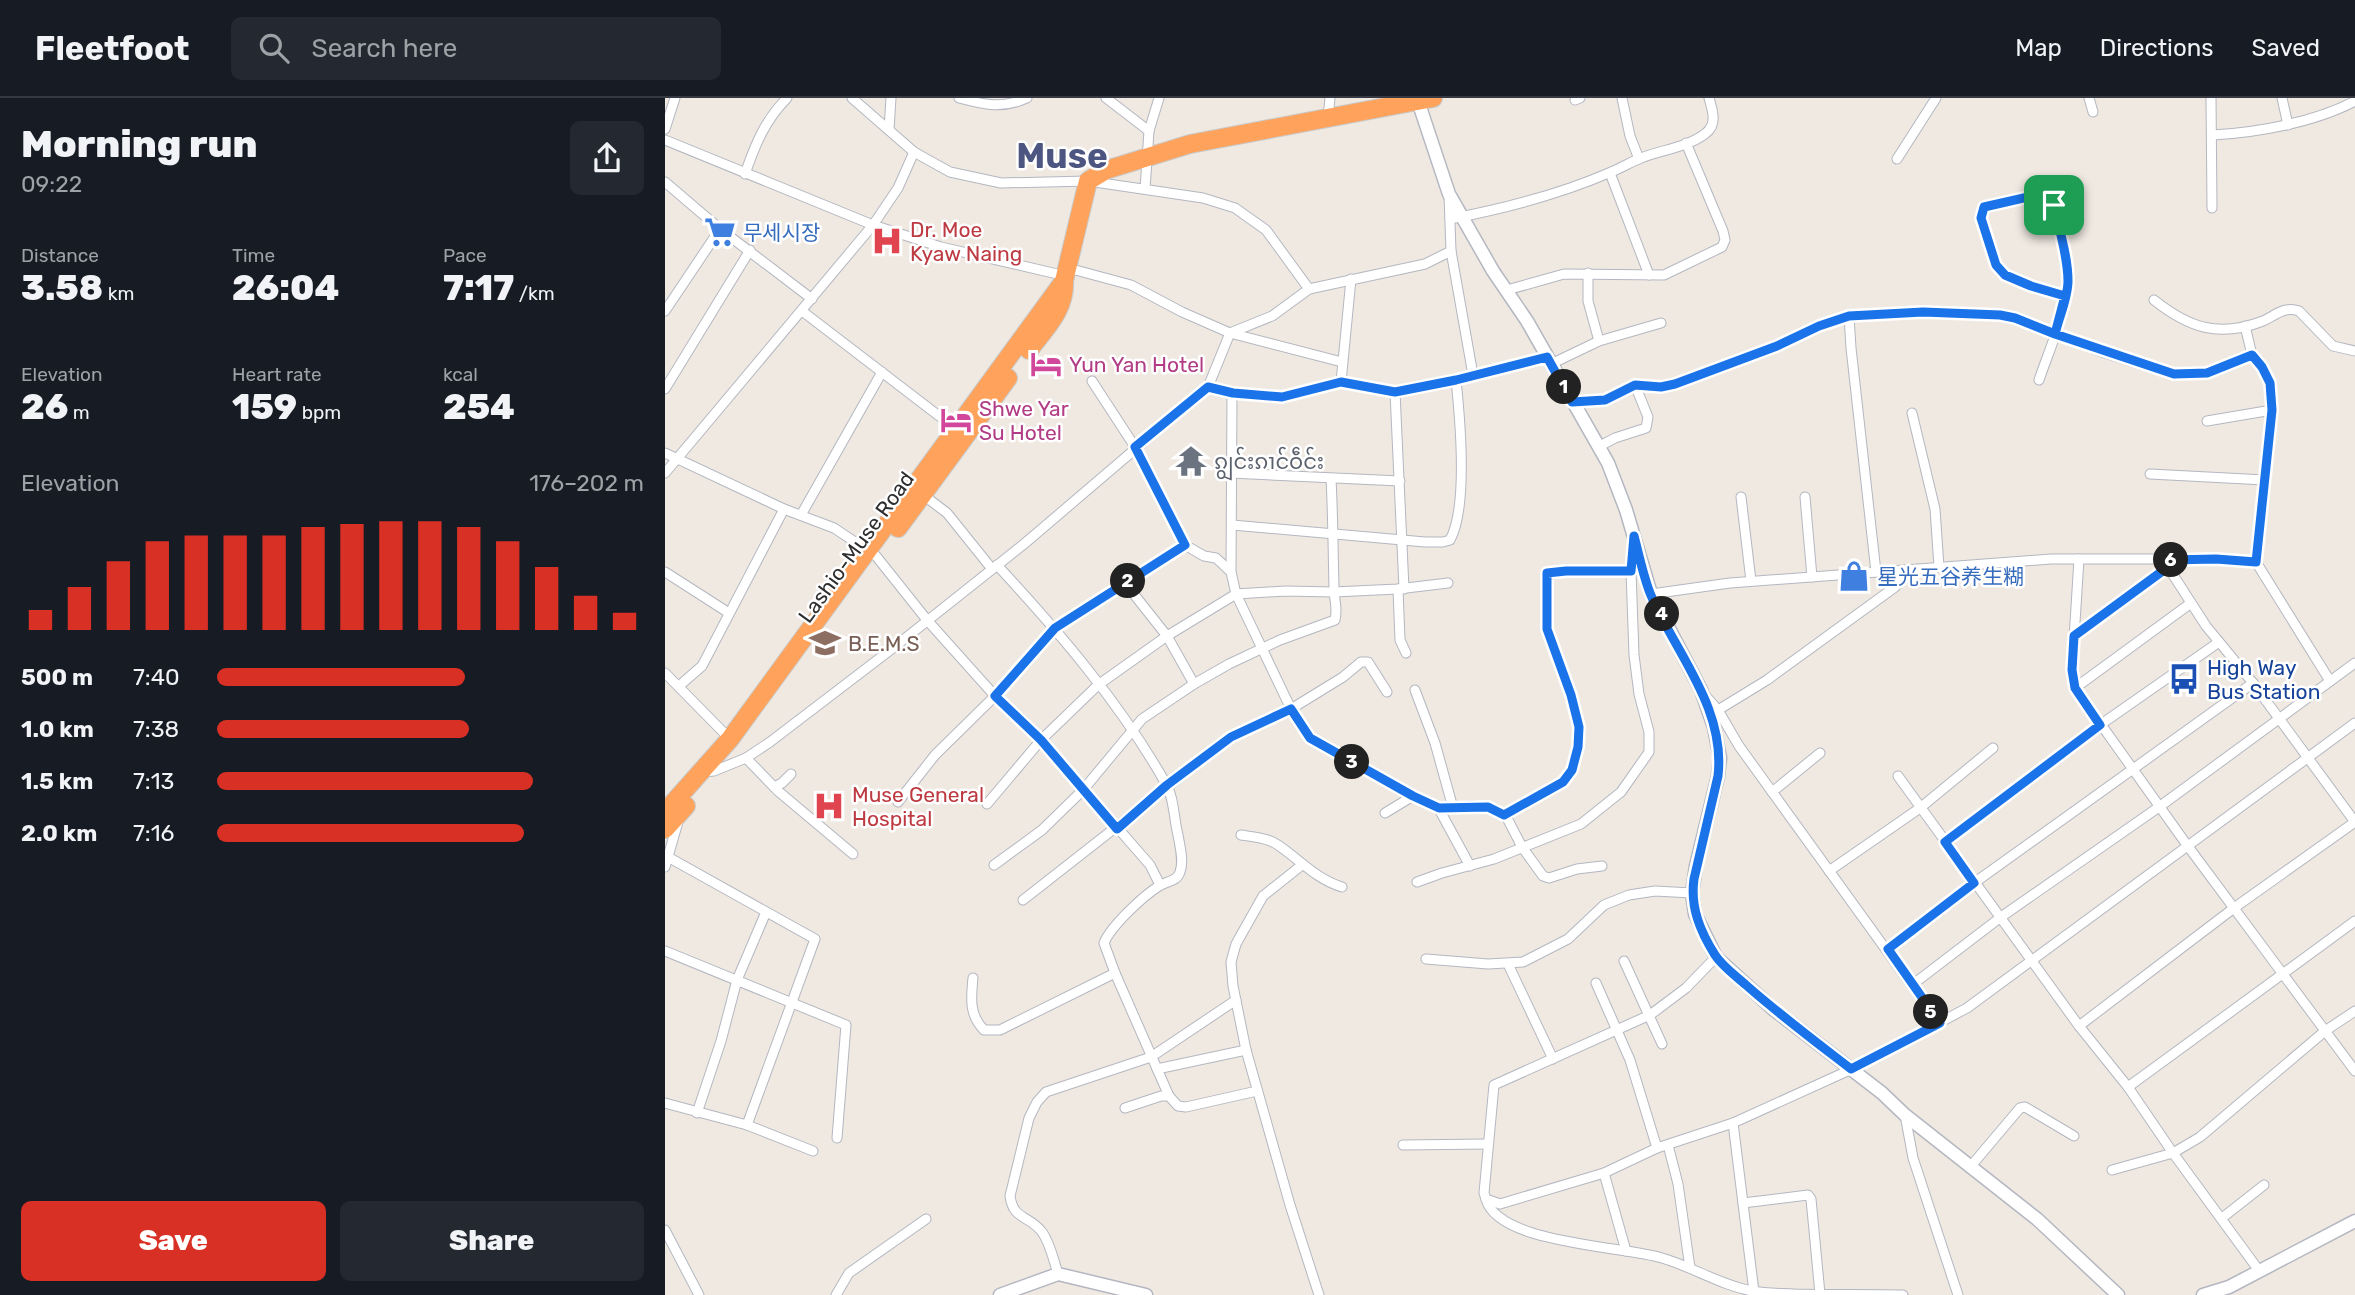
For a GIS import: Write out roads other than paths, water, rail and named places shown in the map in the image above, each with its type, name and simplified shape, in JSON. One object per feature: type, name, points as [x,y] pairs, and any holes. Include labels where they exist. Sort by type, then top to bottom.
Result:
[{"type":"highway","points":[[1087,181],[1106,170],[1189,144],[1425,100]]},
{"type":"highway","name":"Lashio-Muse Road","points":[[673,812],[708,771],[960,432],[1066,275],[1087,181]]},
{"type":"highway","name":"Lashio-Muse Road","points":[[665,829],[683,792],[738,747],[871,553],[922,494],[960,432]]},
{"type":"street","points":[[665,129],[675,98]]},
{"type":"street","points":[[745,174],[757,138],[787,98]]},
{"type":"street","points":[[852,98],[914,152],[950,172],[1001,183],[1087,181],[1203,198],[1235,208],[1266,230],[1309,289]]},
{"type":"street","points":[[888,130],[891,98]]},
{"type":"street","points":[[959,98],[983,105],[1010,105],[1027,98]]},
{"type":"street","points":[[1107,98],[1149,131]]},
{"type":"street","points":[[1145,189],[1149,131],[1159,98]]},
{"type":"street","points":[[1328,118],[1330,98]]},
{"type":"street","points":[[1622,98],[1630,136],[1639,159]]},
{"type":"street","points":[[1456,218],[1526,200],[1610,173],[1639,159],[1686,143],[1707,133],[1712,125],[1709,98]]},
{"type":"street","points":[[1896,159],[1936,98]]},
{"type":"street","points":[[2089,98],[2093,112]]},
{"type":"street","points":[[2211,98],[2212,208]]},
{"type":"street","points":[[2282,98],[2288,125]]},
{"type":"street","points":[[1425,100],[1456,218],[1507,290],[1608,463],[1651,594],[1701,690],[1714,727],[1720,758],[1692,893],[1695,914],[1716,957],[1773,1009],[2036,1219],[2118,1295]]},
{"type":"street","points":[[2212,135],[2288,125],[2355,101]]},
{"type":"street","points":[[665,140],[873,225],[941,247],[1066,275],[1131,285],[1230,333],[1342,362]]},
{"type":"street","points":[[1507,290],[1564,274],[1664,275],[1722,247],[1725,240],[1686,143]]},
{"type":"street","points":[[665,473],[873,225],[898,188],[914,152]]},
{"type":"street","points":[[1610,173],[1649,275]]},
{"type":"street","points":[[665,182],[720,229],[812,299]]},
{"type":"street","points":[[2039,380],[2055,334],[2065,296],[2068,282],[2054,205],[2047,196],[2041,194],[1984,207],[1981,218],[1996,265],[2005,275],[2065,296]]},
{"type":"street","points":[[1456,218],[1451,251],[1473,375]]},
{"type":"street","points":[[665,311],[720,229]]},
{"type":"street","points":[[665,389],[750,250]]},
{"type":"street","points":[[708,771],[746,758],[771,742],[995,567],[1208,387],[1230,333],[1272,316],[1309,289],[1425,264],[1451,251]]},
{"type":"street","points":[[1588,273],[1588,301],[1599,341]]},
{"type":"street","points":[[1341,382],[1351,279]]},
{"type":"street","points":[[2154,300],[2175,316],[2195,326],[2215,329],[2245,326],[2285,309],[2293,309],[2299,311],[2333,346],[2355,351]]},
{"type":"street","points":[[802,311],[960,432]]},
{"type":"street","points":[[1572,402],[1605,400],[1635,385],[1661,387],[1675,384],[1849,316],[1923,312],[2000,315],[2174,374],[2207,373],[2252,355]]},
{"type":"street","points":[[1849,316],[1850,348],[1875,572]]},
{"type":"street","points":[[1208,387],[1233,393],[1282,397],[1341,382],[1395,392],[1549,360],[1599,341],[1661,323]]},
{"type":"street","points":[[2245,326],[2252,355],[2270,383],[2272,410],[2256,562],[2330,681]]},
{"type":"street","points":[[801,515],[882,372]]},
{"type":"street","points":[[1232,525],[1402,540],[1450,540],[1460,494],[1460,414],[1456,380]]},
{"type":"street","points":[[1092,381],[1135,447],[1185,545],[1204,556],[1216,558],[1231,572]]},
{"type":"street","points":[[1598,447],[1615,438],[1640,432],[1649,424],[1644,403],[1635,385]]},
{"type":"street","points":[[1395,392],[1402,540],[1400,640],[1406,653]]},
{"type":"street","points":[[1233,393],[1230,473],[1231,572],[1236,594],[1291,709],[1310,738],[1439,808],[1488,807],[1504,815],[1541,874],[1549,878],[1577,869],[1602,866]]},
{"type":"street","points":[[2207,421],[2272,410]]},
{"type":"street","points":[[1912,413],[1933,499],[1939,568]]},
{"type":"street","points":[[665,453],[784,509],[834,528],[871,553],[927,620],[995,696],[1041,740],[1150,865],[1160,885]]},
{"type":"street","points":[[1230,473],[1400,481]]},
{"type":"street","points":[[2150,474],[2265,480]]},
{"type":"street","points":[[995,865],[1042,830],[1083,790],[1142,719],[1229,664],[1280,640],[1335,620],[1338,609],[1333,592],[1335,533],[1331,479]]},
{"type":"street","points":[[922,494],[947,513],[1055,628],[1133,730],[1167,785],[1181,855],[1181,868],[1177,878],[1160,885],[1108,934],[1104,943],[1169,1096],[1178,1106],[1186,1107],[1257,1091]]},
{"type":"street","points":[[1741,497],[1751,581]]},
{"type":"street","points":[[1805,498],[1812,577]]},
{"type":"street","points":[[679,686],[702,666],[784,509]]},
{"type":"street","points":[[1417,882],[1494,859],[1581,824],[1621,792],[1649,752],[1649,732],[1639,694],[1634,654],[1631,571],[1634,536]]},
{"type":"street","points":[[898,802],[935,755],[995,696],[1055,628],[1185,545]]},
{"type":"street","points":[[1651,594],[1751,581],[2051,559],[2168,564],[2216,559],[2256,562]]},
{"type":"street","points":[[2079,559],[2072,670],[2075,688],[2186,845],[2355,1071]]},
{"type":"street","points":[[2079,1026],[2234,908],[2355,822],[2253,683],[2219,642],[2168,564]]},
{"type":"street","points":[[2074,636],[2168,564]]},
{"type":"street","points":[[1718,710],[1767,680],[1895,587],[1910,570]]},
{"type":"street","points":[[1504,815],[1563,782],[1572,770],[1578,747],[1579,727],[1571,695],[1547,629],[1547,573],[1631,571]]},
{"type":"street","points":[[665,572],[729,613]]},
{"type":"street","points":[[1125,583],[1167,636],[1194,684]]},
{"type":"street","points":[[987,804],[1041,740],[1098,685],[1167,636],[1236,594],[1401,589],[1448,583]]},
{"type":"street","points":[[2075,688],[2191,603]]},
{"type":"street","points":[[1945,842],[2100,725],[2219,642]]},
{"type":"street","points":[[1023,900],[1231,737],[1291,709],[1364,661],[1368,662],[1387,692]]},
{"type":"street","points":[[1912,985],[2001,917],[2159,807],[2355,663]]},
{"type":"street","points":[[665,673],[730,739]]},
{"type":"street","points":[[1888,949],[1974,883],[2253,683]]},
{"type":"street","points":[[1415,690],[1435,743],[1453,808]]},
{"type":"street","points":[[1701,690],[1718,710],[1739,746],[1940,1023]]},
{"type":"street","points":[[1486,1199],[1500,1204],[1604,1173],[1657,1148],[1733,1123],[1851,1069],[1940,1023],[1967,1008],[2355,723]]},
{"type":"street","points":[[1829,871],[1920,808],[1993,748]]},
{"type":"street","points":[[1772,792],[1820,753]]},
{"type":"street","points":[[746,758],[774,787],[853,854]]},
{"type":"street","points":[[774,787],[791,774]]},
{"type":"street","points":[[1898,776],[2079,1026],[2128,1087],[2260,1272]]},
{"type":"street","points":[[1385,813],[1413,796]]},
{"type":"street","points":[[1439,808],[1470,866]]},
{"type":"street","points":[[673,812],[667,862],[815,939],[747,1125]]},
{"type":"street","points":[[1241,835],[1259,837],[1278,845],[1328,883],[1342,887]]},
{"type":"street","points":[[1302,865],[1263,896],[1236,944],[1231,962],[1246,1050],[1319,1295]]},
{"type":"street","points":[[1426,959],[1508,964],[1523,962],[1568,939],[1604,905],[1629,895],[1655,891],[1692,893]]},
{"type":"street","points":[[697,1113],[721,1041],[737,980],[767,912]]},
{"type":"street","points":[[2128,1087],[2355,921]]},
{"type":"street","points":[[665,951],[846,1025],[837,1138]]},
{"type":"street","points":[[1716,957],[1686,988],[1650,1015],[1494,1085],[1484,1193],[1490,1210],[1499,1219],[1527,1231],[1584,1246],[1661,1258],[1722,1283],[1754,1292],[1903,1295]]},
{"type":"street","points":[[1624,961],[1662,1044]]},
{"type":"street","points":[[1508,964],[1553,1059]]},
{"type":"street","points":[[973,978],[971,992],[975,1021],[984,1030],[1000,1030],[1115,974]]},
{"type":"street","points":[[1596,983],[1630,1060],[1657,1148]]},
{"type":"street","points":[[1058,1274],[1044,1234],[1029,1220],[1021,1218],[1011,1207],[1010,1196],[1029,1118],[1037,1102],[1046,1092],[1151,1057],[1236,1000]]},
{"type":"street","points":[[2112,1170],[2173,1153],[2200,1137],[2325,1031],[2355,1011]]},
{"type":"street","points":[[1157,1069],[1246,1050]]},
{"type":"street","points":[[1125,1108],[1161,1096],[1169,1096]]},
{"type":"street","points":[[665,1103],[747,1125],[813,1151]]},
{"type":"street","points":[[1971,1166],[2020,1108],[2025,1107],[2074,1136]]},
{"type":"street","points":[[1905,1115],[1913,1158],[1958,1295]]},
{"type":"street","points":[[1733,1123],[1754,1292]]},
{"type":"street","points":[[1403,1144],[1488,1144]]},
{"type":"street","points":[[1668,1145],[1678,1184],[1690,1268]]},
{"type":"street","points":[[1604,1173],[1626,1251]]},
{"type":"street","points":[[2222,1218],[2264,1185]]},
{"type":"street","points":[[1743,1203],[1808,1195],[1811,1199],[1820,1294]]},
{"type":"street","points":[[836,1295],[849,1273],[926,1219]]},
{"type":"street","points":[[2203,1295],[2229,1287],[2260,1272],[2355,1221]]},
{"type":"street","points":[[665,1230],[699,1295]]},
{"type":"street","points":[[1000,1295],[1018,1292],[1058,1274],[1146,1295]]},
{"type":"street","points":[[1093,1295],[1098,1282]]},
{"type":"place","name":"무세시장","points":[[720,232]]},
{"type":"place","name":"Dr. Moe Kyaw Naing","points":[[887,241]]},
{"type":"place","name":"Yun Yan Hotel","points":[[1046,364]]},
{"type":"place","name":"Shwe Yar Su Hotel","points":[[956,420]]},
{"type":"place","name":"ၵျွင်းၵၢင်ဝဵင်း","points":[[1191,461]]},
{"type":"place","name":"星光五谷养生糊","points":[[1854,576]]},
{"type":"place","name":"B.E.M.S","points":[[825,643]]},
{"type":"place","name":"High Way Bus Station","points":[[2184,679]]},
{"type":"place","name":"Muse General Hospital","points":[[829,806]]},
{"type":"district","name":"Muse","points":[[1062,156]]}]
